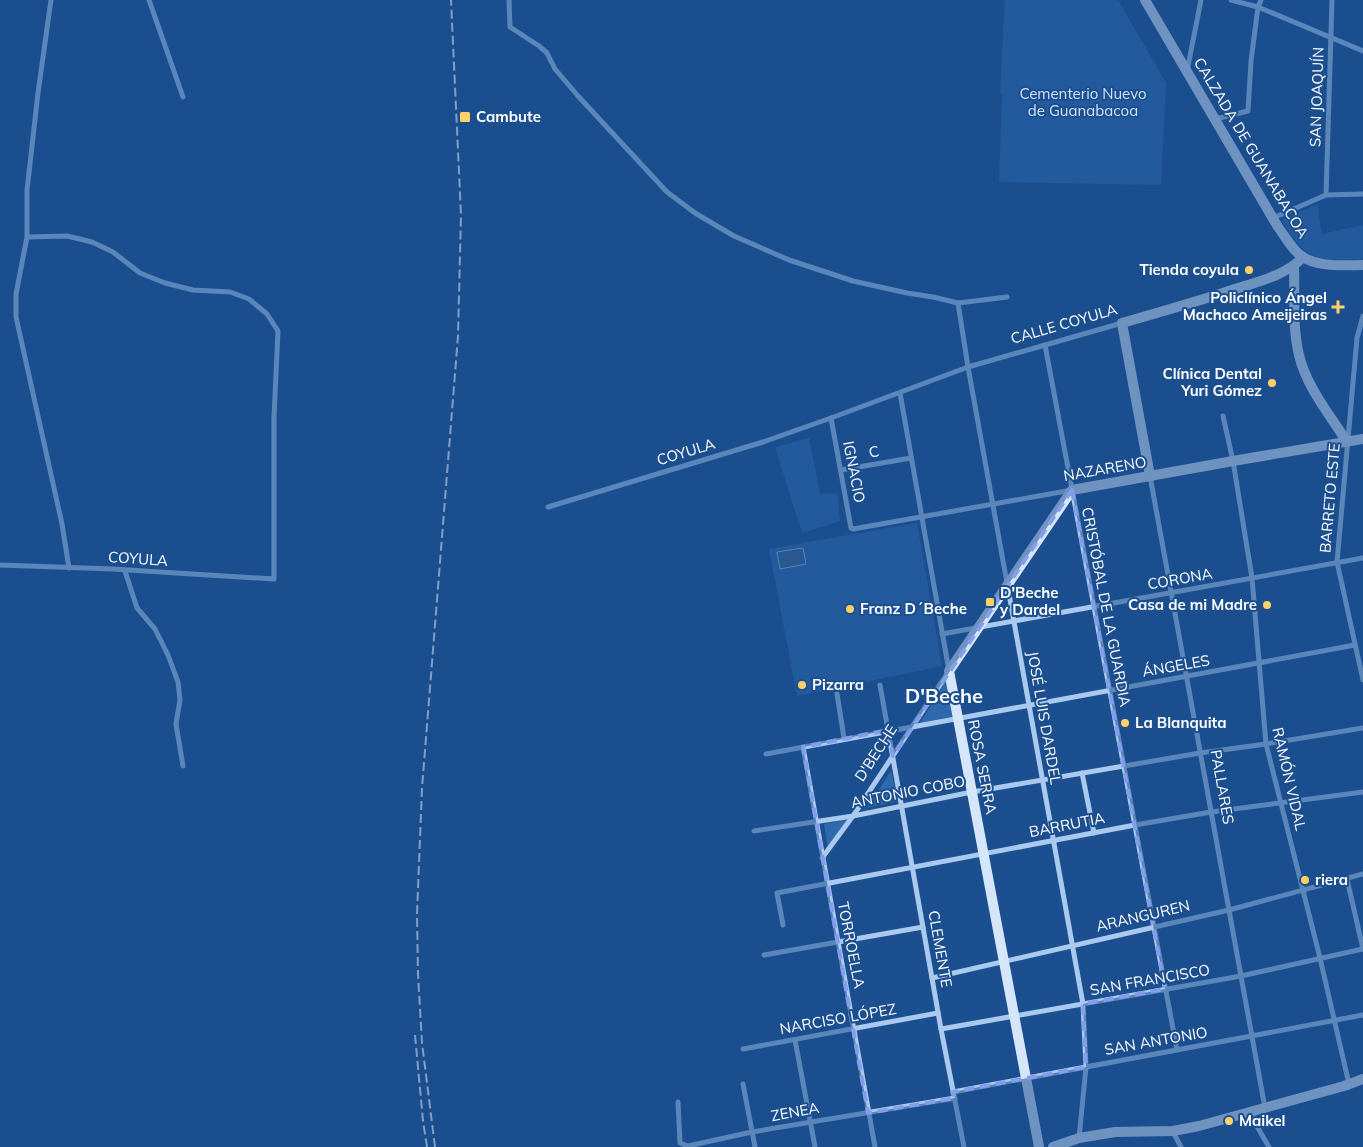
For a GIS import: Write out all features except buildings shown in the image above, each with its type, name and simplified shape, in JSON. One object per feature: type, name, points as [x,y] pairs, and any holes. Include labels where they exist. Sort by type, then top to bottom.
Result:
[{"type":"street","points":[[51,0],[38,94],[28,190],[26,238],[16,294],[16,317],[62,524],[69,568]]},
{"type":"street","points":[[149,0],[183,97]]},
{"type":"street","points":[[509,0],[510,27],[547,53],[555,68],[634,158],[667,192],[696,213],[734,236],[789,260],[853,281],[958,303],[1007,297]]},
{"type":"street","name":"CALZADA DE GUANABACOA","points":[[1145,0],[1273,218],[1298,254],[1320,263],[1363,265]]},
{"type":"street","points":[[1187,71],[1200,0]]},
{"type":"street","points":[[1231,0],[1258,7],[1363,51]]},
{"type":"street","points":[[1215,119],[1248,112],[1251,61],[1258,7],[1261,0]]},
{"type":"street","name":"SAN JOAQUÍN","points":[[1326,195],[1332,0]]},
{"type":"street","points":[[1273,218],[1326,195],[1363,194]]},
{"type":"street","name":"COYULA","points":[[0,565],[113,569],[274,579],[274,418],[278,331],[267,314],[249,300],[230,292],[194,290],[165,283],[140,273],[114,252],[92,242],[67,236],[26,238]]},
{"type":"street","name":"CALLE COYULA","points":[[831,418],[968,367],[1188,304],[1263,280],[1294,266],[1303,257]]},
{"type":"street","points":[[1294,266],[1295,329],[1299,355],[1308,380],[1347,442]]},
{"type":"street","name":"JOSÉ LUIS DARDEL","points":[[958,303],[1083,1004],[1086,1067],[1079,1138]]},
{"type":"street","name":"BARRETO ESTE","points":[[1363,316],[1347,442],[1337,562],[1363,680]]},
{"type":"street","name":"PALLARES","points":[[1122,323],[1265,1108]]},
{"type":"street","name":"CRISTÓBAL DE LA GUARDIA","points":[[1045,345],[1177,1050]]},
{"type":"street","name":"ROSA SERRA","points":[[900,393],[948,671],[1039,1147]]},
{"type":"street","name":"RAMÓN VIDAL","points":[[1223,416],[1233,460],[1252,578],[1266,744],[1320,958],[1349,1084]]},
{"type":"street","name":"COYULA","points":[[548,507],[763,442],[831,418]]},
{"type":"street","name":"IGNACIO","points":[[831,418],[853,529]]},
{"type":"street","name":"NAZARENO","points":[[853,529],[1233,460],[1363,439]]},
{"type":"street","name":"C","points":[[841,470],[912,458]]},
{"type":"street","name":"D'BECHE","points":[[822,858],[853,816],[948,671],[1072,490]]},
{"type":"street","name":"CORONA","points":[[942,634],[1363,558]]},
{"type":"street","points":[[125,571],[137,608],[155,629],[168,655],[178,682],[180,700],[176,724],[184,766]]},
{"type":"street","name":"ÁNGELES","points":[[766,754],[844,738],[1355,645]]},
{"type":"street","name":"CLEMENTE","points":[[880,685],[938,1014],[964,1147]]},
{"type":"street","points":[[837,694],[844,738]]},
{"type":"street","name":"ANTONIO COBO","points":[[754,831],[853,816],[972,792],[1200,753],[1363,728]]},
{"type":"street","name":"TORROELLA","points":[[803,747],[874,1147]]},
{"type":"street","points":[[1082,773],[1094,833]]},
{"type":"street","name":"BARRUTIA","points":[[782,925],[777,893],[1135,825],[1211,812],[1363,792]]},
{"type":"street","name":"ARANGUREN","points":[[932,978],[1229,910],[1361,875]]},
{"type":"street","points":[[1347,878],[1363,949]]},
{"type":"street","points":[[764,955],[923,927]]},
{"type":"street","name":"SAN FRANCISCO","points":[[941,1029],[1241,976],[1363,949]]},
{"type":"street","name":"NARCISO LÓPEZ","points":[[743,1050],[938,1014]]},
{"type":"street","name":"SAN ANTONIO","points":[[954,1095],[1026,1078],[1363,1015]]},
{"type":"street","points":[[795,1040],[815,1147]]},
{"type":"street","points":[[1053,1147],[1067,1145],[1079,1138],[1115,1132],[1173,1131],[1249,1113],[1363,1079]]},
{"type":"street","points":[[743,1084],[755,1147]]},
{"type":"street","name":"ZENEA","points":[[678,1102],[680,1143],[688,1146],[752,1132],[868,1113],[954,1095]]},
{"type":"street","points":[[1249,1113],[1269,1147]]},
{"type":"street","points":[[1173,1131],[1182,1147]]},
{"type":"highlighted area","points":[[1072,490],[1165,989],[1083,1004],[1086,1067],[953,1092],[955,1098],[868,1113],[803,747],[888,730],[893,756]]},
{"type":"green space","name":"Cementerio Nuevo de Guanabacoa","points":[[1005,0],[1118,0],[1166,83],[1161,185],[999,182],[1002,95],[1000,92]]},
{"type":"green space","points":[[1318,204],[1322,234],[1363,225],[1363,259],[1324,259],[1307,252],[1299,245],[1282,221]]},
{"type":"green space","points":[[809,438],[820,494],[837,493],[840,521],[802,533],[775,447]]},
{"type":"green space","name":"Franz D´Beche","points":[[917,523],[942,666],[797,696],[769,549]]},
{"type":"green space","points":[[948,677],[955,716],[920,723]]},
{"type":"green space","points":[[891,771],[898,801],[867,808]]},
{"type":"green space","points":[[848,819],[828,849],[824,824]]},
{"type":"shaded area","points":[[803,548],[806,564],[780,569],[777,552]]},
{"type":"railway","points":[[435,1147],[422,1043],[417,914],[422,788],[458,336],[461,215],[451,0]]},
{"type":"railway","points":[[415,1035],[427,1147]]},
{"type":"place","name":"Cambute","points":[[465,117]]},
{"type":"place","name":"Tienda coyula","points":[[1249,270]]},
{"type":"place","name":"Policlínico Ángel Machaco Ameijeiras","points":[[1338,307]]},
{"type":"place","name":"Clínica Dental Yuri Gómez","points":[[1272,383]]},
{"type":"place","name":"D'Beche y Dardel","points":[[990,602]]},
{"type":"place","name":"Casa de mi Madre","points":[[1267,605]]},
{"type":"place","name":"Franz D´Beche","points":[[850,609]]},
{"type":"place","name":"Pizarra","points":[[802,685]]},
{"type":"place","name":"La Blanquita","points":[[1125,723]]},
{"type":"place","name":"riera","points":[[1305,880]]},
{"type":"place","name":"Maikel","points":[[1229,1121]]},
{"type":"district","name":"D'Beche","points":[[944,696]]}]
